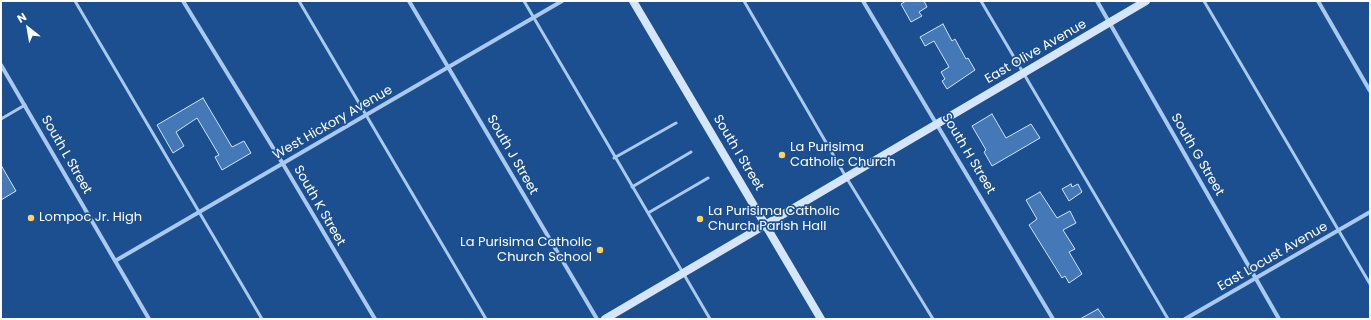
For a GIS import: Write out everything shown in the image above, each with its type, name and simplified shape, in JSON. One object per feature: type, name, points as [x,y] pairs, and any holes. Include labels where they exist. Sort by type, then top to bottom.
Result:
[{"type":"street","name":"South K Street","points":[[183,1],[283,164],[375,319]]},
{"type":"street","name":"South J Street","points":[[409,1],[449,66],[597,319]]},
{"type":"street","name":"West Hickory Avenue","points":[[114,261],[562,1]]},
{"type":"street","name":"South I Street","points":[[633,1],[821,319]]},
{"type":"street","name":"South H Street","points":[[863,1],[938,123],[1053,319]]},
{"type":"street","name":"South G Street","points":[[1097,1],[1279,319]]},
{"type":"street","name":"East Olive Avenue","points":[[605,319],[1146,1]]},
{"type":"street","points":[[1318,1],[1370,91]]},
{"type":"street","name":"South L Street","points":[[1,65],[26,104],[114,261],[149,319]]},
{"type":"street","name":"East Locust Avenue","points":[[1185,319],[1370,212]]},
{"type":"lane","points":[[75,1],[262,319]]},
{"type":"lane","points":[[299,1],[486,319]]},
{"type":"lane","points":[[524,1],[614,158],[710,319]]},
{"type":"lane","points":[[744,1],[846,177],[933,319]]},
{"type":"lane","points":[[981,1],[1168,319]]},
{"type":"lane","points":[[1204,1],[1370,284]]},
{"type":"lane","points":[[1,119],[26,104]]},
{"type":"lane","points":[[614,158],[676,123]]},
{"type":"lane","points":[[632,187],[691,152]]},
{"type":"lane","points":[[648,213],[708,178]]},
{"type":"building","points":[[906,1],[924,1],[927,7],[919,12],[922,16],[911,22],[901,4]]},
{"type":"building","points":[[943,24],[952,41],[955,39],[966,59],[968,58],[975,70],[947,89],[942,81],[945,79],[941,72],[949,67],[934,41],[925,46],[920,37]]},
{"type":"building","points":[[203,98],[232,147],[244,141],[251,153],[222,170],[215,157],[219,155],[197,118],[176,132],[184,146],[173,153],[157,125]]},
{"type":"building","points":[[992,114],[1006,138],[1031,124],[1040,138],[992,166],[984,152],[986,150],[972,126]]},
{"type":"building","points":[[1,165],[16,191],[1,200]]},
{"type":"building","points":[[1071,184],[1072,187],[1078,184],[1082,192],[1069,201],[1062,189]]},
{"type":"building","points":[[1040,192],[1057,218],[1070,211],[1076,223],[1063,230],[1075,249],[1069,252],[1082,274],[1069,283],[1065,276],[1062,278],[1029,225],[1037,219],[1026,200]]},
{"type":"building","points":[[1098,309],[1105,319],[1080,319]]},
{"type":"place","name":"La Purisima Catholic Church","points":[[782,155]]},
{"type":"place","name":"Lompoc Jr. High","points":[[31,218]]},
{"type":"place","name":"La Purisima Catholic Church Parish Hall","points":[[700,219]]},
{"type":"place","name":"La Purisima Catholic Church School","points":[[600,250]]}]
